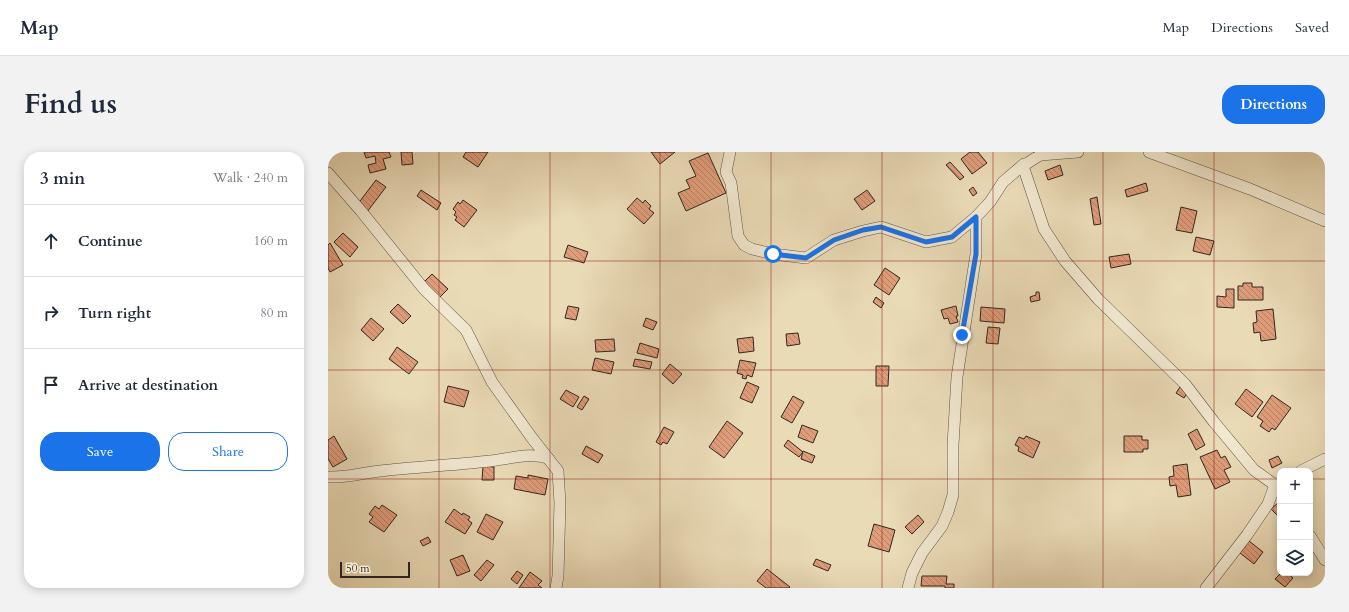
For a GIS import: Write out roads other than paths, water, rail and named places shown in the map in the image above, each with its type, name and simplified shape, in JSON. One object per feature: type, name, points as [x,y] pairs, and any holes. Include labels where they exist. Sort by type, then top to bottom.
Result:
[{"type":"street","points":[[730,152],[726,172],[731,184],[738,236],[744,245],[752,249],[778,255],[806,258],[834,240],[863,230],[881,227],[926,242],[952,237],[976,217],[990,202],[1003,182],[1024,164],[1023,166],[1040,153],[1078,152]]},
{"type":"street","points":[[1149,152],[1250,189],[1325,221]]},
{"type":"street","points":[[1023,166],[1044,229],[1065,261],[1098,299],[1185,384],[1254,470],[1277,486]]},
{"type":"street","points":[[328,173],[424,289],[466,330],[492,382],[532,438],[558,471],[560,503],[558,576],[556,588]]},
{"type":"street","points":[[908,588],[912,573],[922,553],[942,526],[953,495],[953,445],[957,376],[976,254],[976,217]]},
{"type":"street","points":[[328,478],[344,478],[378,471],[540,455],[548,458]]},
{"type":"street","points":[[1307,468],[1325,459]]},
{"type":"street","points":[[1206,588],[1234,552],[1264,510],[1277,489]]},
{"type":"street","points":[[1312,540],[1325,560]]}]
